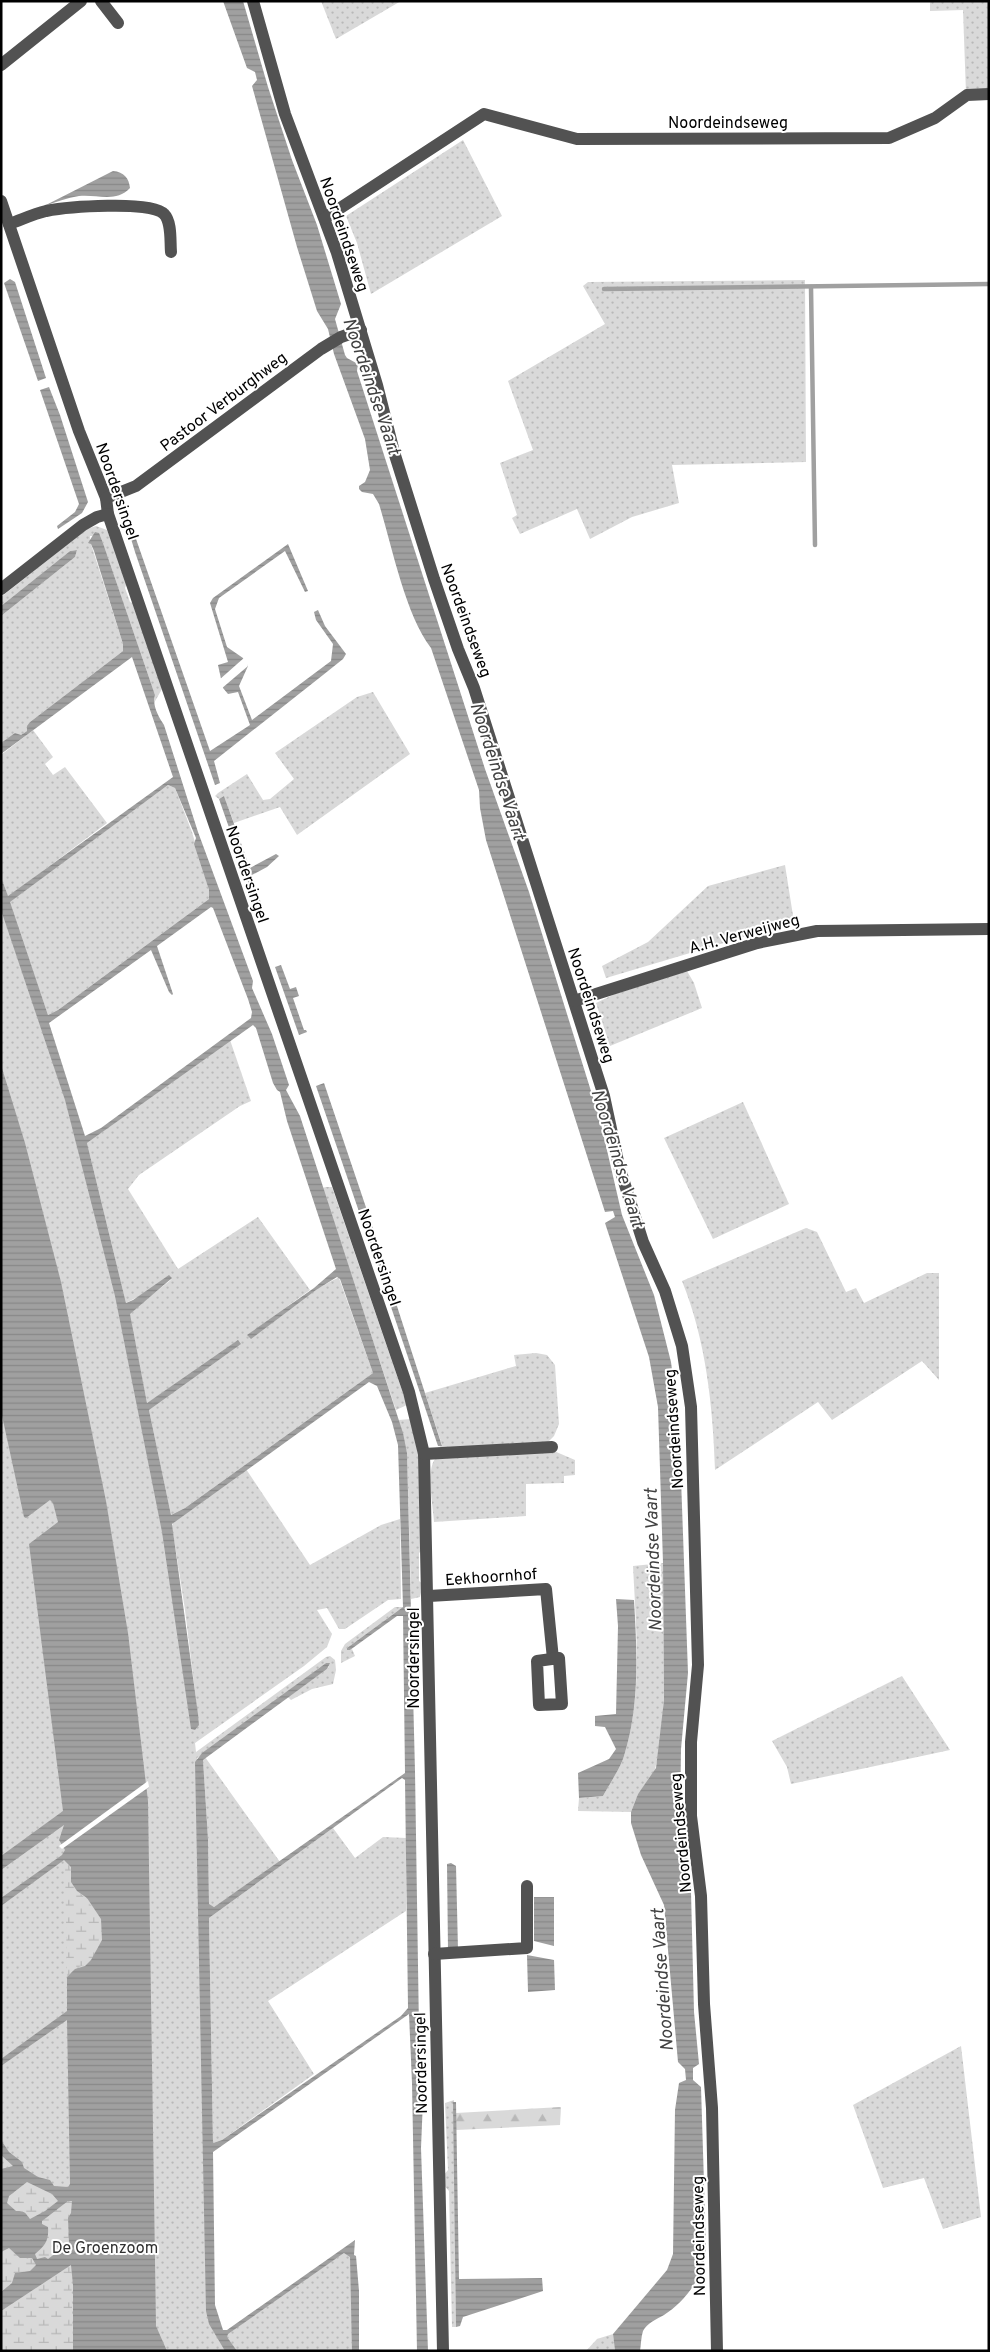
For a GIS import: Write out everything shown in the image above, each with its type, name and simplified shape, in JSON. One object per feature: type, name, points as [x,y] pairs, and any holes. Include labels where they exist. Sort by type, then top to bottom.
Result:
[{"type":"street","points":[[1,65],[81,1]]},
{"type":"street","points":[[101,1],[118,23]]},
{"type":"street","name":"Noordeindseweg","points":[[253,1],[285,114],[325,218],[361,330],[394,452],[458,648],[474,688],[604,1096],[619,1166],[632,1208],[643,1242],[665,1291],[682,1346],[691,1407],[698,1665],[691,1742],[692,1833],[701,1896],[704,2013],[712,2108],[717,2351]]},
{"type":"street","name":"Noordeindseweg","points":[[325,218],[484,114],[577,138],[889,138],[935,118],[968,95],[989,94]]},
{"type":"street","name":"Noordersingel","points":[[1,201],[76,422],[106,498],[108,514],[409,1392],[424,1454],[429,1596],[434,1954],[443,2351]]},
{"type":"street","points":[[9,224],[44,212],[65,208],[113,206],[156,209],[164,214],[168,221],[171,252]]},
{"type":"street","name":"Pastoor Verburghweg","points":[[106,498],[136,486],[336,340],[361,330]]},
{"type":"street","points":[[1,589],[84,525],[97,517],[108,514]]},
{"type":"street","name":"A.H. Verweijweg","points":[[574,1001],[757,943],[817,931],[989,929]]},
{"type":"street","points":[[424,1454],[552,1447]]},
{"type":"street","name":"Eekhoornhof","points":[[429,1596],[546,1589],[553,1659]]},
{"type":"street","points":[[434,1954],[527,1948],[526,1886]]},
{"type":"green space","points":[[321,1],[401,1],[336,39]]},
{"type":"green space","points":[[930,1],[989,1],[989,93],[966,93],[963,10],[930,11]]},
{"type":"green space","points":[[463,140],[502,216],[371,294],[357,243],[346,216]]},
{"type":"green space","points":[[805,280],[806,462],[672,465],[679,503],[632,517],[590,539],[577,509],[520,534],[512,518],[517,515],[500,463],[533,450],[508,381],[605,324],[583,286],[588,282]]},
{"type":"green space","points":[[96,526],[107,530],[127,582],[125,588],[130,602],[135,604],[162,689],[154,703],[155,695],[103,543],[100,536],[90,536],[123,644],[123,651],[30,722],[27,731],[21,735],[15,734],[1,743],[1,616],[75,557],[77,550],[70,551],[1,606],[1,597],[87,529]]},
{"type":"green space","points":[[373,692],[410,754],[297,835],[280,807],[234,823],[224,796],[219,799],[215,796],[218,793],[247,774],[263,800],[270,799],[294,779],[275,753],[357,697]]},
{"type":"green space","points":[[33,730],[53,757],[45,764],[53,775],[65,767],[107,823],[8,897],[1,877],[1,755]]},
{"type":"green space","points":[[168,785],[175,788],[192,832],[209,890],[209,899],[58,1010],[48,1015],[9,902]]},
{"type":"green space","points":[[785,865],[794,922],[606,978],[602,966],[648,942],[708,886]]},
{"type":"green space","name":"De Groenzoom","points":[[1,898],[61,1066],[126,1325],[199,1725],[185,1610],[172,1526],[174,1521],[246,1469],[310,1565],[381,1525],[400,1519],[401,1599],[388,1600],[345,1629],[339,1629],[327,1608],[317,1610],[332,1634],[327,1647],[304,1666],[195,1743],[196,1752],[326,1657],[330,1656],[335,1660],[336,1670],[333,1684],[312,1689],[291,1700],[288,1697],[327,1669],[329,1667],[326,1663],[197,1758],[208,2304],[220,2335],[344,2253],[352,2250],[353,2351],[1,2351]]},
{"type":"green space","points":[[687,971],[694,983],[702,1008],[610,1046],[596,1003],[615,994]]},
{"type":"green space","points":[[230,1040],[251,1101],[240,1106],[139,1175],[128,1189],[178,1269],[258,1217],[310,1290],[285,1308],[339,1278],[373,1373],[185,1508],[171,1515],[149,1410],[184,1379],[147,1403],[129,1313],[172,1279],[126,1303],[87,1143]]},
{"type":"green space","points":[[743,1102],[789,1204],[713,1239],[664,1138]]},
{"type":"green space","points":[[332,1187],[407,1405],[396,1410],[322,1188]]},
{"type":"green space","points":[[806,1228],[817,1232],[846,1292],[856,1288],[864,1303],[927,1273],[939,1273],[939,1380],[922,1361],[832,1420],[818,1402],[715,1470],[707,1374],[697,1327],[682,1281]]},
{"type":"green space","points":[[536,1353],[547,1355],[555,1365],[559,1424],[554,1436],[548,1442],[438,1448],[442,1445],[425,1393],[516,1366],[514,1355]]},
{"type":"green space","points":[[411,1419],[419,1459],[423,1549],[419,1553],[419,1581],[423,1584],[420,1597],[411,1599],[407,1453],[398,1420]]},
{"type":"green space","points":[[554,1451],[575,1460],[575,1475],[564,1476],[564,1483],[526,1484],[526,1516],[434,1522],[430,1480],[432,1464],[435,1459]]},
{"type":"green space","points":[[663,1563],[664,1700],[659,1753],[654,1773],[638,1794],[631,1812],[578,1811],[579,1798],[603,1796],[618,1771],[630,1733],[634,1709],[637,1661],[633,1566]]},
{"type":"green space","points":[[395,1607],[403,1607],[347,1648],[352,1649],[355,1656],[341,1663],[341,1651],[345,1644]]},
{"type":"green space","points":[[902,1676],[950,1750],[791,1784],[787,1767],[772,1741]]},
{"type":"green space","points":[[205,1757],[280,1862],[214,1907],[209,1905],[208,1839],[203,1760]]},
{"type":"green space","points":[[333,1828],[355,1858],[383,1837],[406,1838],[406,1911],[268,2001],[314,2074],[222,2140],[213,2143],[209,1918]]},
{"type":"green space","points":[[65,1862],[71,1867],[72,1879],[77,1889],[100,1917],[103,1928],[101,1942],[92,1959],[75,1969],[67,1977]]},
{"type":"green space","points":[[961,2046],[981,2217],[943,2229],[924,2178],[883,2188],[853,2105]]},
{"type":"green space","points":[[454,2100],[456,2327],[452,2327],[449,2191],[442,2183],[442,2177],[448,2170],[445,2103]]},
{"type":"green space","points":[[561,2107],[560,2125],[456,2130],[456,2113]]},
{"type":"green space","points":[[29,2182],[52,2194],[58,2201],[30,2219],[29,2215],[22,2211],[16,2211],[9,2207],[7,2201],[9,2196]]},
{"type":"green space","points":[[68,2200],[72,2201],[71,2214],[68,2218],[69,2243],[48,2260],[37,2259],[35,2254],[46,2225],[42,2224],[42,2221]]},
{"type":"green space","points":[[9,2248],[26,2259],[32,2258],[36,2265],[30,2271],[15,2273],[12,2283],[1,2292],[1,2252]]},
{"type":"green space","points":[[71,2265],[73,2351],[1,2351],[1,2311]]},
{"type":"green space","points":[[613,2334],[615,2351],[586,2351],[597,2339]]},
{"type":"shaded area","points":[[223,1],[243,1],[292,160],[317,225],[341,304],[335,319],[345,355],[358,364],[357,371],[485,769],[529,892],[600,1120],[622,1215],[654,1295],[671,1362],[679,1423],[688,1673],[681,1749],[680,1820],[686,1845],[691,1892],[694,2012],[699,2064],[693,2068],[693,2080],[701,2087],[706,2248],[702,2268],[693,2286],[687,2295],[672,2309],[645,2328],[642,2333],[640,2351],[615,2351],[613,2334],[667,2270],[673,2254],[675,2110],[679,2083],[686,2080],[685,2069],[678,2062],[664,1905],[641,1855],[631,1823],[631,1812],[638,1794],[656,1768],[664,1700],[663,1563],[658,1407],[649,1357],[605,1223],[615,1217],[613,1211],[605,1212],[486,840],[480,808],[479,790],[431,648],[422,634],[407,599],[379,504],[373,494],[362,492],[359,489],[359,486],[365,482],[370,470],[365,439],[334,354],[328,329],[317,311],[297,247],[252,86],[257,80],[255,72],[247,68]]},
{"type":"shaded area","points":[[113,171],[123,174],[127,178],[130,188],[125,193],[112,197],[79,196],[44,206]]},
{"type":"shaded area","points":[[10,279],[15,282],[46,378],[38,381],[4,283]]},
{"type":"shaded area","points":[[49,387],[88,502],[82,513],[58,529],[57,526],[75,512],[79,504],[40,390]]},
{"type":"shaded area","points":[[128,516],[210,751],[250,725],[238,692],[228,694],[223,688],[218,665],[228,662],[210,603],[213,598],[288,544],[308,591],[305,592],[285,551],[219,598],[215,609],[227,647],[243,658],[248,666],[239,686],[252,720],[331,661],[333,644],[316,620],[314,612],[318,610],[325,626],[346,654],[343,659],[214,761],[220,783],[215,785],[135,552],[125,519]]},
{"type":"shaded area","points":[[95,532],[99,533],[155,695],[154,703],[156,710],[164,725],[198,832],[253,981],[252,988],[272,1034],[289,1085],[286,1090],[300,1116],[403,1433],[407,1453],[415,1771],[420,2095],[423,2100],[421,2148],[428,2351],[417,2351],[409,2014],[213,2152],[215,2305],[223,2330],[227,2330],[355,2240],[354,2255],[356,2256],[359,2291],[359,2351],[352,2351],[350,2257],[344,2253],[228,2334],[227,2337],[237,2351],[225,2351],[209,2324],[206,2311],[195,1762],[202,1753],[326,1663],[330,1663],[327,1669],[203,1760],[208,1839],[209,1904],[214,1907],[405,1773],[403,1616],[397,1616],[350,1650],[347,1650],[347,1648],[403,1607],[398,1445],[392,1422],[377,1386],[369,1382],[172,1524],[198,1714],[199,1725],[195,1730],[191,1729],[162,1532],[115,1296],[65,1100],[1,910],[1,877],[8,896],[173,777],[132,657],[1,754],[1,743],[15,733],[21,735],[27,731],[27,726],[30,722],[123,651],[123,644],[94,551],[91,544],[88,543]],"holes":[[[168,785],[175,788],[196,838],[194,844],[209,890],[209,899],[58,1010],[48,1015],[10,902]],[[211,907],[213,908],[248,999],[252,1012],[251,1018],[101,1128],[85,1136],[49,1023],[151,950],[172,995],[157,946]],[[253,1025],[256,1028],[273,1083],[280,1092],[287,1121],[336,1269],[314,1288],[247,1335],[251,1339],[316,1290],[337,1277],[340,1279],[373,1373],[185,1508],[171,1515],[149,1410],[241,1344],[238,1340],[147,1403],[130,1314],[172,1278],[169,1275],[126,1303],[87,1143]],[[402,1778],[405,1780],[408,2008],[401,2016],[222,2140],[213,2143],[209,1918]]]},
{"type":"shaded area","points":[[77,550],[75,557],[1,616],[1,606],[70,551]]},
{"type":"shaded area","points":[[224,796],[250,868],[276,854],[279,856],[267,867],[252,875],[265,916],[261,919],[219,799]]},
{"type":"shaded area","points":[[281,965],[290,989],[296,987],[299,996],[293,998],[304,1030],[307,1032],[299,1035],[275,967]]},
{"type":"shaded area","points":[[1,1065],[25,1143],[61,1282],[106,1501],[128,1633],[148,1801],[156,2326],[167,2351],[73,2351],[73,2285],[71,2265],[1,2311],[1,2292],[12,2283],[15,2273],[30,2271],[36,2265],[32,2258],[20,2258],[9,2248],[1,2252],[1,2169],[13,2166],[1,2155],[1,2140],[9,2152],[22,2162],[24,2168],[38,2177],[50,2180],[54,2186],[68,2187],[70,2184],[67,2020],[1,2066],[1,2059],[67,2011],[67,1977],[75,1969],[85,1966],[91,1960],[102,1940],[101,1919],[87,1898],[77,1891],[71,1882],[71,1867],[64,1860],[1,1906],[1,1898],[62,1855],[65,1850],[59,1840],[64,1825],[1,1870],[1,1856],[63,1811],[29,1544],[58,1522],[53,1503],[50,1500],[26,1518],[24,1517],[1,1411]],"holes":[[[27,2182],[52,2194],[58,2201],[30,2219],[25,2213],[16,2211],[7,2203],[9,2196]],[[68,2201],[72,2201],[71,2213],[68,2218],[69,2243],[48,2259],[45,2257],[37,2259],[35,2254],[44,2245],[48,2236],[48,2227],[42,2224],[42,2221]]]},
{"type":"shaded area","points":[[324,1083],[376,1237],[374,1238],[385,1275],[381,1276],[316,1086]]},
{"type":"shaded area","points":[[391,1290],[442,1446],[438,1446],[391,1307],[387,1291]]},
{"type":"shaded area","points":[[616,1599],[634,1600],[636,1678],[633,1717],[618,1771],[603,1796],[579,1798],[578,1773],[609,1759],[616,1749],[605,1727],[595,1726],[595,1716],[616,1714],[618,1626]]},
{"type":"shaded area","points":[[451,1863],[456,1866],[458,1950],[448,1950],[447,1864]]},
{"type":"shaded area","points":[[534,1897],[554,1897],[554,1946],[534,1941]]},
{"type":"shaded area","points":[[527,1955],[554,1960],[555,1990],[528,1992]]},
{"type":"shaded area","points":[[453,2102],[456,2102],[459,2279],[542,2278],[543,2291],[463,2317],[460,2326],[456,2327]]},
{"type":"pier","points":[[245,657],[248,666],[221,689],[219,680]]},
{"type":"pier","points":[[148,1781],[149,1787],[62,1849],[59,1846]]},
{"type":"waterway","points":[[604,289],[989,284]]},
{"type":"waterway","points":[[811,287],[815,545]]},
{"type":"water label","name":"Noordeindse Vaart","points":[[372,386]]},
{"type":"water label","name":"Noordeindse Vaart","points":[[498,771]]},
{"type":"water label","name":"Noordeindse Vaart","points":[[618,1158]]},
{"type":"water label","name":"Noordeindse Vaart","points":[[653,1560]]},
{"type":"water label","name":"Noordeindse Vaart","points":[[662,1980]]}]
